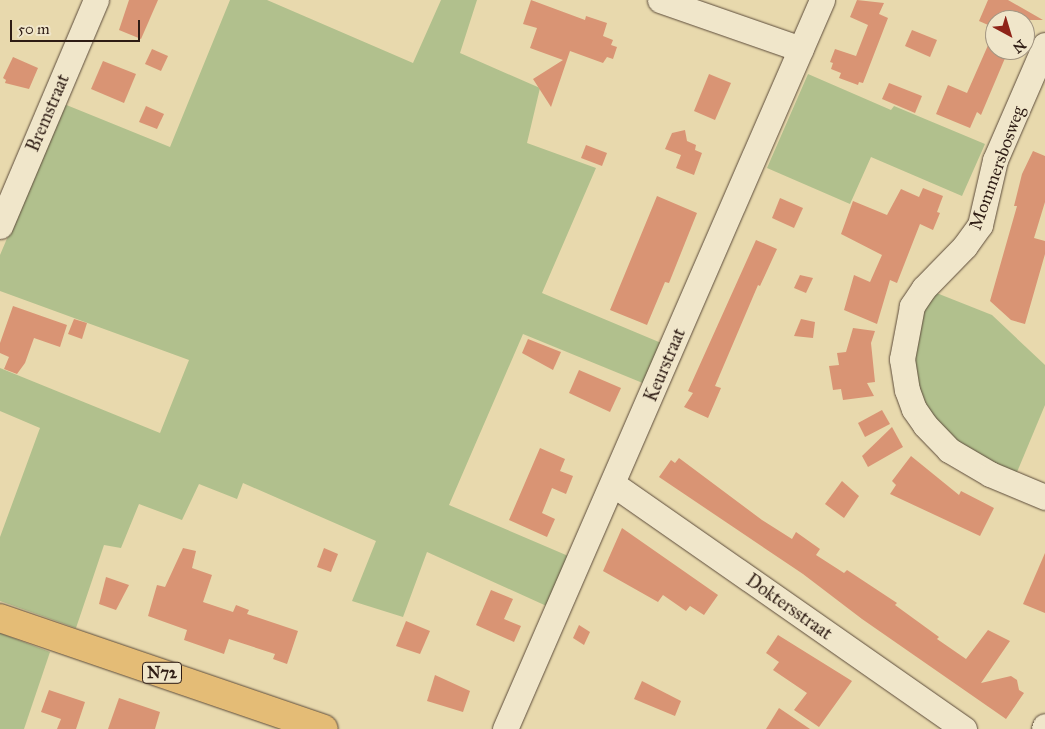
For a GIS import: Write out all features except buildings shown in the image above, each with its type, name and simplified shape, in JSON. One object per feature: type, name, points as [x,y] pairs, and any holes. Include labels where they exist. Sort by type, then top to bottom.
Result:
[{"type":"main road","name":"N72","points":[[0,618],[324,729]]},
{"type":"street","name":"Bremstraat","points":[[0,226],[96,0]]},
{"type":"street","points":[[660,0],[801,49]]},
{"type":"street","name":"Keurstraat","points":[[505,729],[822,0]]},
{"type":"street","name":"Mommersbosweg","points":[[1045,45],[995,160],[980,225],[965,246],[924,288],[912,306],[902,359],[907,390],[914,409],[924,425],[949,450],[990,474],[1045,497]]},
{"type":"street","name":"Doktersstraat","points":[[613,484],[964,729]]},
{"type":"green space","points":[[230,0],[267,0],[413,63],[441,0],[477,0],[460,53],[540,88],[527,143],[596,168],[542,293],[666,345],[650,386],[523,334],[449,505],[573,558],[551,608],[427,552],[403,617],[352,601],[376,541],[243,483],[237,499],[199,484],[182,520],[139,504],[121,548],[104,545],[76,628],[0,601],[0,537],[40,428],[0,411],[0,368],[160,433],[189,360],[0,291],[0,255],[64,104],[170,147]]},
{"type":"green space","points":[[808,74],[891,110],[894,106],[985,144],[962,196],[871,157],[850,204],[767,168]]},
{"type":"green space","points":[[934,292],[992,315],[1045,365],[1045,405],[1015,477],[955,445],[934,422],[921,396],[912,369],[924,306]]},
{"type":"green space","points":[[0,633],[50,652],[24,729],[0,729]]}]
